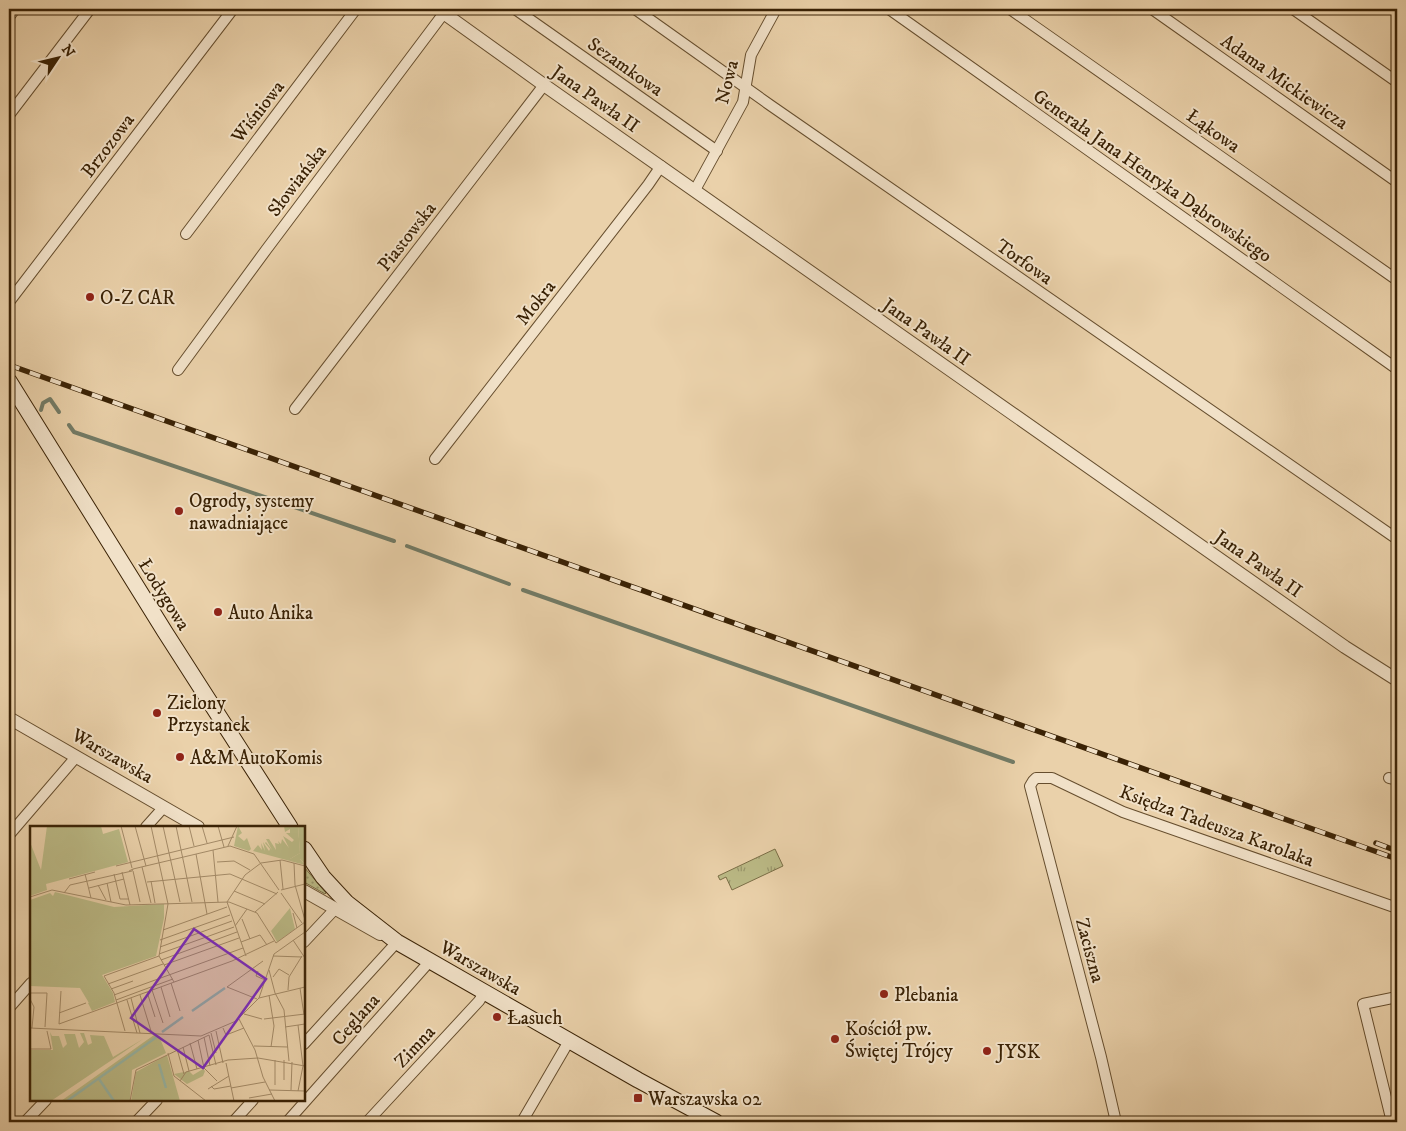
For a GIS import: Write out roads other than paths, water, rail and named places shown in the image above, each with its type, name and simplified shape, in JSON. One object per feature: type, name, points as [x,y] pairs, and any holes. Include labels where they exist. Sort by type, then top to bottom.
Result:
[{"type":"main road","name":"Łodygowa","points":[[9,381],[165,632],[289,826]]},
{"type":"main road","points":[[305,851],[323,878],[348,903],[397,942]]},
{"type":"main road","name":"Warszawska","points":[[397,942],[710,1120]]},
{"type":"street","points":[[9,17],[15,9]]},
{"type":"street","points":[[9,115],[90,9]]},
{"type":"street","name":"Brzozowa","points":[[9,302],[233,9]]},
{"type":"street","name":"Wiśniowa","points":[[186,234],[356,9]]},
{"type":"street","name":"Sezamkowa","points":[[515,9],[717,152]]},
{"type":"street","name":"Torfowa","points":[[635,9],[770,105],[1397,539]]},
{"type":"street","name":"Nowa","points":[[695,190],[743,102],[751,55],[776,9]]},
{"type":"street","name":"Generała Jana Henryka Dąbrowskiego","points":[[889,9],[1397,370]]},
{"type":"street","name":"Łąkowa","points":[[1010,9],[1397,280]]},
{"type":"street","name":"Adama Mickiewicza","points":[[1152,9],[1397,182]]},
{"type":"street","points":[[1292,9],[1397,82]]},
{"type":"street","name":"Jana Pawła II","points":[[443,10],[544,85],[1345,647],[1397,680]]},
{"type":"street","name":"Słowiańska","points":[[178,370],[443,10]]},
{"type":"street","name":"Piastowska","points":[[295,409],[544,85]]},
{"type":"street","name":"Mokra","points":[[435,459],[661,166]]},
{"type":"street","name":"Warszawska","points":[[9,719],[193,826]]},
{"type":"street","points":[[9,835],[76,757]]},
{"type":"street","name":"Księdza Tadeusza Karolaka","points":[[1030,786],[1036,778],[1052,778],[1123,812],[1397,908]]},
{"type":"street","name":"Zaciszna","points":[[1030,786],[1102,1057],[1116,1122]]},
{"type":"street","points":[[147,826],[163,808]]},
{"type":"street","name":"Warszawska","points":[[305,892],[397,942]]},
{"type":"street","points":[[305,941],[334,909]]},
{"type":"street","points":[[305,1043],[397,942]]},
{"type":"street","name":"Ceglana","points":[[287,1122],[430,961]]},
{"type":"street","points":[[9,1008],[30,984]]},
{"type":"street","name":"Zimna","points":[[367,1122],[479,1001],[484,993]]},
{"type":"street","points":[[1392,1122],[1363,1004],[1397,997]]},
{"type":"street","points":[[523,1122],[569,1041]]},
{"type":"street","points":[[25,1122],[45,1101]]},
{"type":"street","points":[[136,1122],[156,1101]]},
{"type":"street","points":[[233,1122],[252,1101]]},
{"type":"waterway","points":[[41,410],[43,403],[50,399],[59,412]]},
{"type":"waterway","points":[[69,425],[74,432],[394,541]]},
{"type":"waterway","points":[[407,546],[509,584]]},
{"type":"waterway","points":[[523,590],[1013,762]]},
{"type":"railway","points":[[9,365],[1397,859]]},
{"type":"railway","points":[[1376,843],[1397,851]]},
{"type":"place","name":"O-Z CAR","points":[[90,297]]},
{"type":"place","name":"Ogrody, systemy nawadniające","points":[[179,511]]},
{"type":"place","name":"Auto Anika","points":[[218,612]]},
{"type":"place","name":"Zielony Przystanek","points":[[157,713]]},
{"type":"place","name":"A&M AutoKomis","points":[[180,757]]},
{"type":"place","name":"Plebania","points":[[884,994]]},
{"type":"place","name":"Łasuch","points":[[497,1017]]},
{"type":"place","name":"Kościół pw. Świętej Trójcy","points":[[835,1039]]},
{"type":"place","name":"JYSK","points":[[987,1051]]},
{"type":"place","name":"Warszawska 02","points":[[638,1098]]}]
